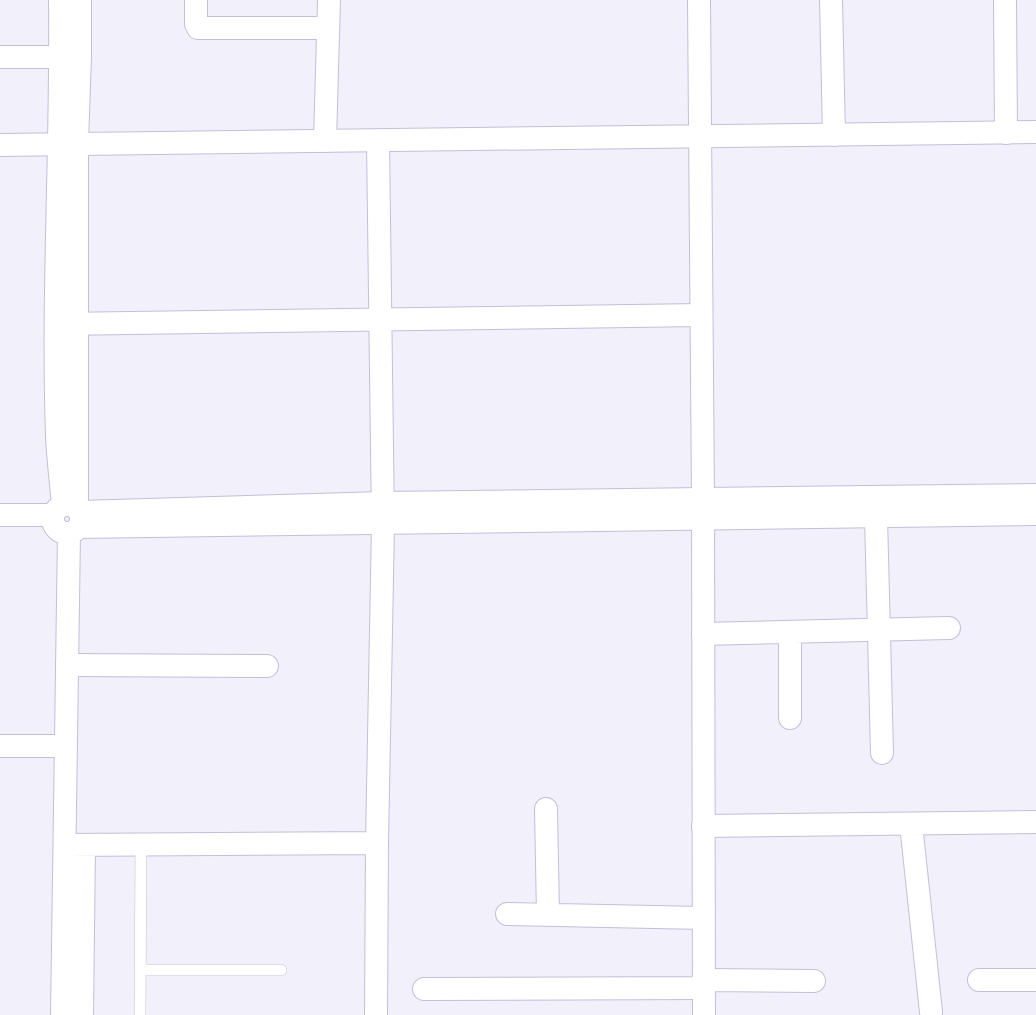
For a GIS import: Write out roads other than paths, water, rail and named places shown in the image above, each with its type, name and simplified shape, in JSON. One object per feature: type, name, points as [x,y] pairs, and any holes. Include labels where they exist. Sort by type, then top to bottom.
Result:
[{"type":"main road","points":[[60,0],[61,57],[69,143],[66,323],[57,437],[70,517],[65,746],[75,845],[82,1015]]},
{"type":"main road","points":[[69,143],[80,57],[80,0]]},
{"type":"main road","points":[[196,0],[196,24],[198,28],[328,28]]},
{"type":"main road","points":[[325,141],[329,0]]},
{"type":"main road","points":[[699,0],[704,1015]]},
{"type":"main road","points":[[831,0],[834,135]]},
{"type":"main road","points":[[1005,0],[1006,133]]},
{"type":"main road","points":[[0,57],[61,57]]},
{"type":"main road","points":[[0,145],[1036,132]]},
{"type":"main road","points":[[376,1015],[382,513],[382,320],[378,141]]},
{"type":"main road","points":[[66,323],[701,315]]},
{"type":"main road","points":[[0,515],[70,517],[702,509],[1036,494]]},
{"type":"main road","points":[[702,509],[876,517],[1036,514]]},
{"type":"main road","points":[[876,517],[882,753]]},
{"type":"main road","points":[[703,634],[950,628]]},
{"type":"main road","points":[[790,632],[790,718]]},
{"type":"main road","points":[[67,666],[267,666]]},
{"type":"main road","points":[[0,746],[65,746]]},
{"type":"main road","points":[[546,809],[548,915]]},
{"type":"main road","points":[[703,826],[1036,822]]},
{"type":"main road","points":[[911,824],[931,1012]]},
{"type":"main road","points":[[75,845],[377,843]]},
{"type":"main road","points":[[62,1015],[75,845]]},
{"type":"main road","points":[[507,914],[703,918]]},
{"type":"main road","points":[[979,980],[1036,980]]},
{"type":"main road","points":[[424,989],[814,981]]},
{"type":"lane","points":[[140,1015],[141,844]]},
{"type":"lane","points":[[140,970],[281,970]]}]
